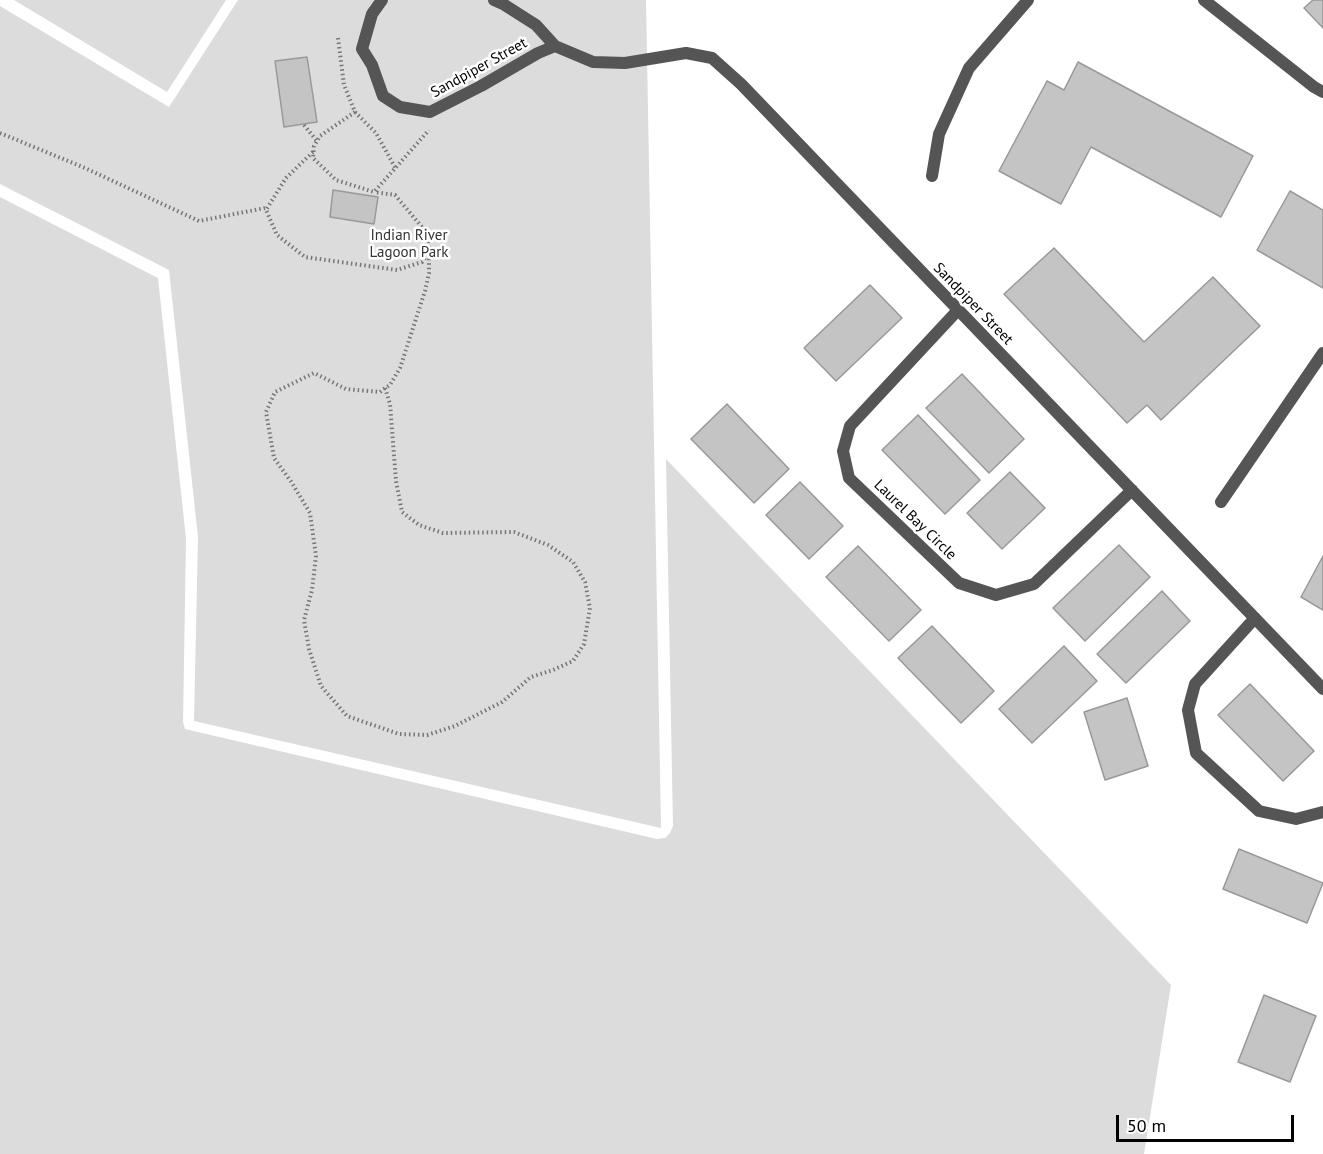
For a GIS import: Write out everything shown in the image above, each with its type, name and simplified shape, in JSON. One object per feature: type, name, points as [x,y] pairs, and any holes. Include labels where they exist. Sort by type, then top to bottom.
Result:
[{"type":"street","name":"Sandpiper Street","points":[[382,0],[372,14],[362,49],[372,65],[383,96],[400,107],[430,112],[481,86],[538,52],[555,46]]},
{"type":"street","name":"Sandpiper Street","points":[[494,0],[536,25],[555,46],[593,62],[625,63],[686,54],[712,58],[741,84],[1323,689]]},
{"type":"street","points":[[932,176],[939,134],[969,68],[1028,0]]},
{"type":"street","points":[[1204,0],[1323,92]]},
{"type":"street","name":"Laurel Bay Circle","points":[[958,310],[850,426],[843,451],[849,478],[959,583],[996,595],[1034,584],[1132,490]]},
{"type":"street","points":[[1221,502],[1323,353]]},
{"type":"street","points":[[1255,618],[1195,684],[1188,710],[1196,753],[1259,811],[1296,819],[1323,812]]},
{"type":"path","points":[[338,38],[344,85],[355,112],[376,133],[396,169]]},
{"type":"path","points":[[355,112],[320,136],[313,152],[313,158],[336,180],[374,192],[395,195],[427,233],[429,273],[425,291],[400,368],[390,385],[385,388],[380,392],[346,389],[314,373],[275,392],[266,412],[274,458],[310,513],[316,556],[312,590],[304,620],[309,649],[321,686],[347,716],[399,734],[427,735],[455,726],[502,702],[531,677],[573,661],[584,644],[590,608],[585,582],[573,562],[548,545],[514,532],[443,533],[419,525],[402,512],[396,481],[390,404],[385,388]]},
{"type":"path","points":[[304,125],[317,141]]},
{"type":"path","points":[[374,192],[433,125]]},
{"type":"path","points":[[0,133],[85,168],[199,221],[266,208]]},
{"type":"path","points":[[313,152],[286,178],[266,210],[277,235],[305,257],[397,270],[422,262],[429,252]]},
{"type":"green space","points":[[14,0],[226,0],[167,92]]},
{"type":"green space","name":"Indian River Lagoon Park","points":[[238,0],[646,0],[661,828],[194,721],[198,537],[169,270],[0,184],[0,6],[169,107]]},
{"type":"green space","points":[[0,197],[158,278],[186,539],[183,722],[185,729],[657,839],[665,838],[673,826],[666,459],[1171,985],[1144,1154],[0,1154]]},
{"type":"building","points":[[1313,0],[1323,0],[1323,28],[1304,8]]},
{"type":"building","points":[[307,57],[317,122],[284,127],[275,61]]},
{"type":"building","points":[[1078,62],[1253,156],[1221,217],[1091,147],[1061,204],[999,171],[1047,81],[1064,90]]},
{"type":"building","points":[[333,190],[378,197],[374,224],[330,217]]},
{"type":"building","points":[[1290,191],[1323,210],[1323,288],[1257,250]]},
{"type":"building","points":[[1054,248],[1144,342],[1213,277],[1260,326],[1161,420],[1147,405],[1127,423],[1004,294]]},
{"type":"building","points":[[870,285],[902,318],[836,381],[804,348]]},
{"type":"building","points":[[962,374],[1024,439],[989,473],[926,408]]},
{"type":"building","points":[[727,404],[789,469],[754,503],[691,439]]},
{"type":"building","points":[[918,415],[980,480],[945,514],[882,450]]},
{"type":"building","points":[[1010,472],[1045,508],[1002,549],[967,513]]},
{"type":"building","points":[[800,482],[843,526],[809,559],[766,515]]},
{"type":"building","points":[[1119,545],[1150,577],[1085,641],[1053,608]]},
{"type":"building","points":[[858,546],[921,610],[889,641],[826,577]]},
{"type":"building","points":[[1323,556],[1323,610],[1301,597]]},
{"type":"building","points":[[1162,591],[1190,621],[1126,683],[1097,654]]},
{"type":"building","points":[[932,626],[994,691],[961,723],[898,658]]},
{"type":"building","points":[[1064,646],[1097,681],[1032,743],[999,709]]},
{"type":"building","points":[[1250,684],[1314,751],[1283,781],[1218,715]]},
{"type":"building","points":[[1127,698],[1148,766],[1105,780],[1084,712]]},
{"type":"building","points":[[1239,849],[1323,883],[1307,923],[1223,889]]},
{"type":"building","points":[[1264,995],[1316,1016],[1290,1082],[1238,1062]]}]
